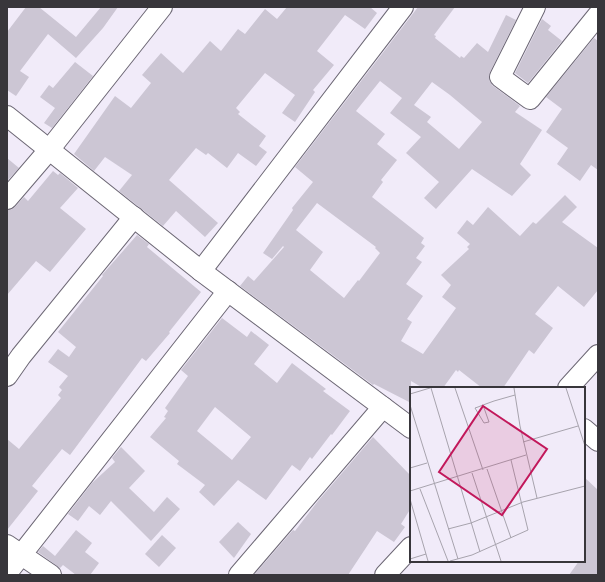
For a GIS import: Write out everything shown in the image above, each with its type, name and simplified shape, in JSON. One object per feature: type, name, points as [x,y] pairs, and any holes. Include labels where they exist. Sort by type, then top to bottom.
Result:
[{"type":"street","points":[[7,199],[49,150],[162,7]]},
{"type":"street","points":[[201,271],[403,7]]},
{"type":"street","points":[[535,7],[500,77],[530,99],[598,15]]},
{"type":"street","points":[[7,116],[201,271],[410,427]]},
{"type":"street","points":[[7,376],[21,356],[134,216]]},
{"type":"street","points":[[7,573],[14,550],[228,291]]},
{"type":"street","points":[[569,387],[598,355]]},
{"type":"street","points":[[239,575],[383,407]]},
{"type":"street","points":[[585,430],[598,441]]},
{"type":"street","points":[[385,575],[410,548]]},
{"type":"street","points":[[14,550],[51,575]]},
{"type":"building","points":[[26,7],[39,7],[76,37],[101,7],[118,7],[103,28],[76,58],[48,34],[20,71],[29,77],[16,96],[7,90],[7,32]]},
{"type":"building","points":[[287,7],[370,7],[377,13],[365,29],[345,15],[317,51],[334,65],[313,90],[315,92],[295,122],[282,113],[295,95],[265,73],[236,108],[240,112],[238,114],[266,136],[259,146],[267,152],[256,166],[238,153],[227,168],[208,153],[206,155],[196,148],[169,180],[218,223],[205,237],[176,211],[163,226],[119,191],[132,175],[105,157],[94,171],[74,154],[115,96],[131,108],[151,83],[142,75],[161,53],[183,73],[210,41],[221,51],[238,29],[245,34],[265,9],[277,19]]},
{"type":"building","points":[[418,7],[455,7],[434,35],[436,36],[435,38],[460,58],[461,56],[464,58],[477,43],[488,52],[506,15],[516,20],[490,72],[490,82],[493,86],[520,106],[515,112],[542,130],[520,164],[531,175],[512,196],[472,169],[436,209],[424,198],[439,182],[406,153],[421,137],[390,113],[402,98],[380,81],[356,111],[385,134],[377,144],[397,160],[381,180],[383,182],[372,197],[424,238],[421,243],[425,246],[416,258],[422,262],[406,284],[423,296],[407,319],[412,322],[401,341],[423,354],[456,308],[442,297],[451,285],[441,275],[469,249],[467,247],[470,244],[457,233],[467,220],[473,225],[488,207],[520,236],[533,222],[536,224],[565,195],[577,207],[562,222],[598,248],[598,290],[584,307],[558,286],[535,314],[553,328],[534,354],[529,350],[504,387],[481,387],[459,370],[458,372],[456,370],[444,387],[421,387],[411,381],[410,402],[374,384],[373,385],[240,286],[248,276],[254,281],[284,247],[283,246],[272,259],[263,253],[293,210],[292,208],[313,182],[295,167]],"holes":[[[432,82],[482,122],[459,149],[427,122],[431,117],[414,105]],[[317,203],[376,247],[375,248],[380,253],[344,298],[310,270],[323,252],[296,230]]]},
{"type":"building","points":[[542,19],[551,26],[548,30],[562,41],[528,83],[515,73]]},
{"type":"building","points":[[594,38],[598,41],[598,170],[591,165],[580,181],[557,164],[568,148],[546,132],[562,109],[546,97]]},
{"type":"building","points":[[75,62],[93,76],[52,128],[44,123],[55,108],[40,97],[49,85],[53,88]]},
{"type":"building","points":[[7,158],[19,168],[7,181]]},
{"type":"building","points":[[53,171],[58,175],[60,173],[78,188],[60,208],[86,229],[50,272],[36,261],[7,295],[7,210],[11,210],[15,207],[24,197],[28,201]]},
{"type":"building","points":[[137,235],[149,244],[147,247],[201,292],[169,332],[170,333],[146,361],[142,358],[70,455],[62,449],[32,486],[38,491],[7,530],[7,439],[19,449],[61,398],[58,395],[62,390],[59,387],[68,376],[48,362],[58,349],[69,357],[76,347],[58,332],[103,276],[102,275]]},
{"type":"building","points":[[222,318],[247,337],[251,331],[269,345],[254,364],[277,383],[292,363],[326,389],[323,391],[350,411],[312,459],[310,457],[300,471],[292,465],[266,500],[238,480],[214,506],[199,492],[205,485],[177,464],[179,461],[150,437],[166,418],[164,417],[168,411],[165,408],[188,376],[181,370]],"holes":[[[215,407],[251,437],[232,460],[197,431]]]},
{"type":"building","points":[[373,437],[410,475],[410,510],[401,524],[405,527],[394,542],[377,531],[348,575],[254,575],[293,530],[295,531],[318,501]]},
{"type":"building","points":[[121,447],[145,471],[129,488],[154,512],[167,497],[180,509],[151,541],[111,501],[100,515],[89,506],[78,521],[68,514],[92,483],[115,462],[112,458]]},
{"type":"building","points":[[585,478],[598,490],[598,575],[569,575],[578,562],[585,562]]},
{"type":"building","points":[[238,522],[251,534],[234,558],[219,542]]},
{"type":"building","points":[[76,530],[92,543],[85,552],[99,563],[90,575],[76,575],[63,565],[60,568],[38,552],[43,546],[55,556]]},
{"type":"building","points":[[162,535],[176,548],[159,567],[145,554]]}]
